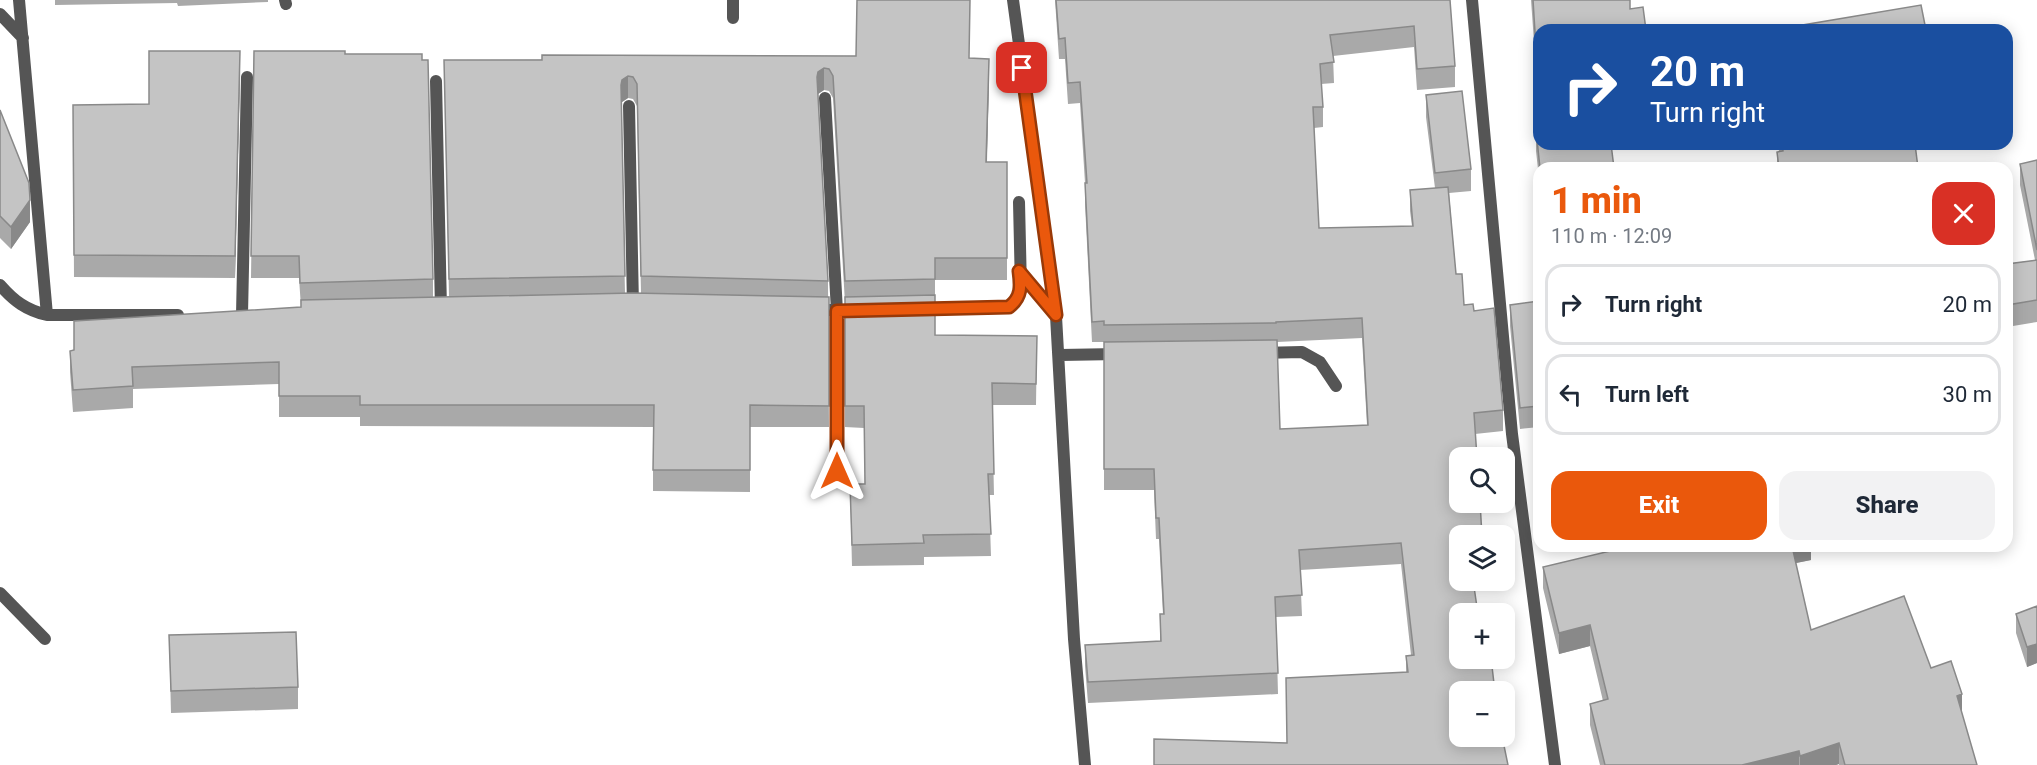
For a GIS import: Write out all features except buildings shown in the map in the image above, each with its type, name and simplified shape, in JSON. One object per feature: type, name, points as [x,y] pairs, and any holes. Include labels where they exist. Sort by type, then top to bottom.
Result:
[{"type":"street","points":[[19,0],[47,315]]},
{"type":"street","points":[[733,0],[733,18]]},
{"type":"street","points":[[1013,0],[1060,355],[1074,639],[1085,765]]},
{"type":"street","points":[[1472,0],[1512,434],[1555,765]]},
{"type":"street","points":[[0,14],[23,38]]},
{"type":"street","points":[[242,315],[247,77]]},
{"type":"street","points":[[436,81],[440,309]]},
{"type":"street","points":[[825,98],[837,311],[837,471]]},
{"type":"street","points":[[629,106],[633,306]]},
{"type":"street","points":[[906,309],[1009,307],[1016,301],[1021,289],[1019,202]]},
{"type":"street","points":[[1019,271],[1056,315]]},
{"type":"street","points":[[0,285],[14,301],[29,311],[47,315],[195,315]]},
{"type":"street","points":[[801,310],[871,310]]},
{"type":"street","points":[[1244,353],[1302,352],[1320,362],[1336,386]]},
{"type":"street","points":[[1060,355],[1129,354]]},
{"type":"street","points":[[0,593],[45,639]]},
{"type":"route","points":[[837,471],[837,311],[1009,307],[1016,301],[1021,289],[1019,271],[1056,315],[1022,68]]}]
